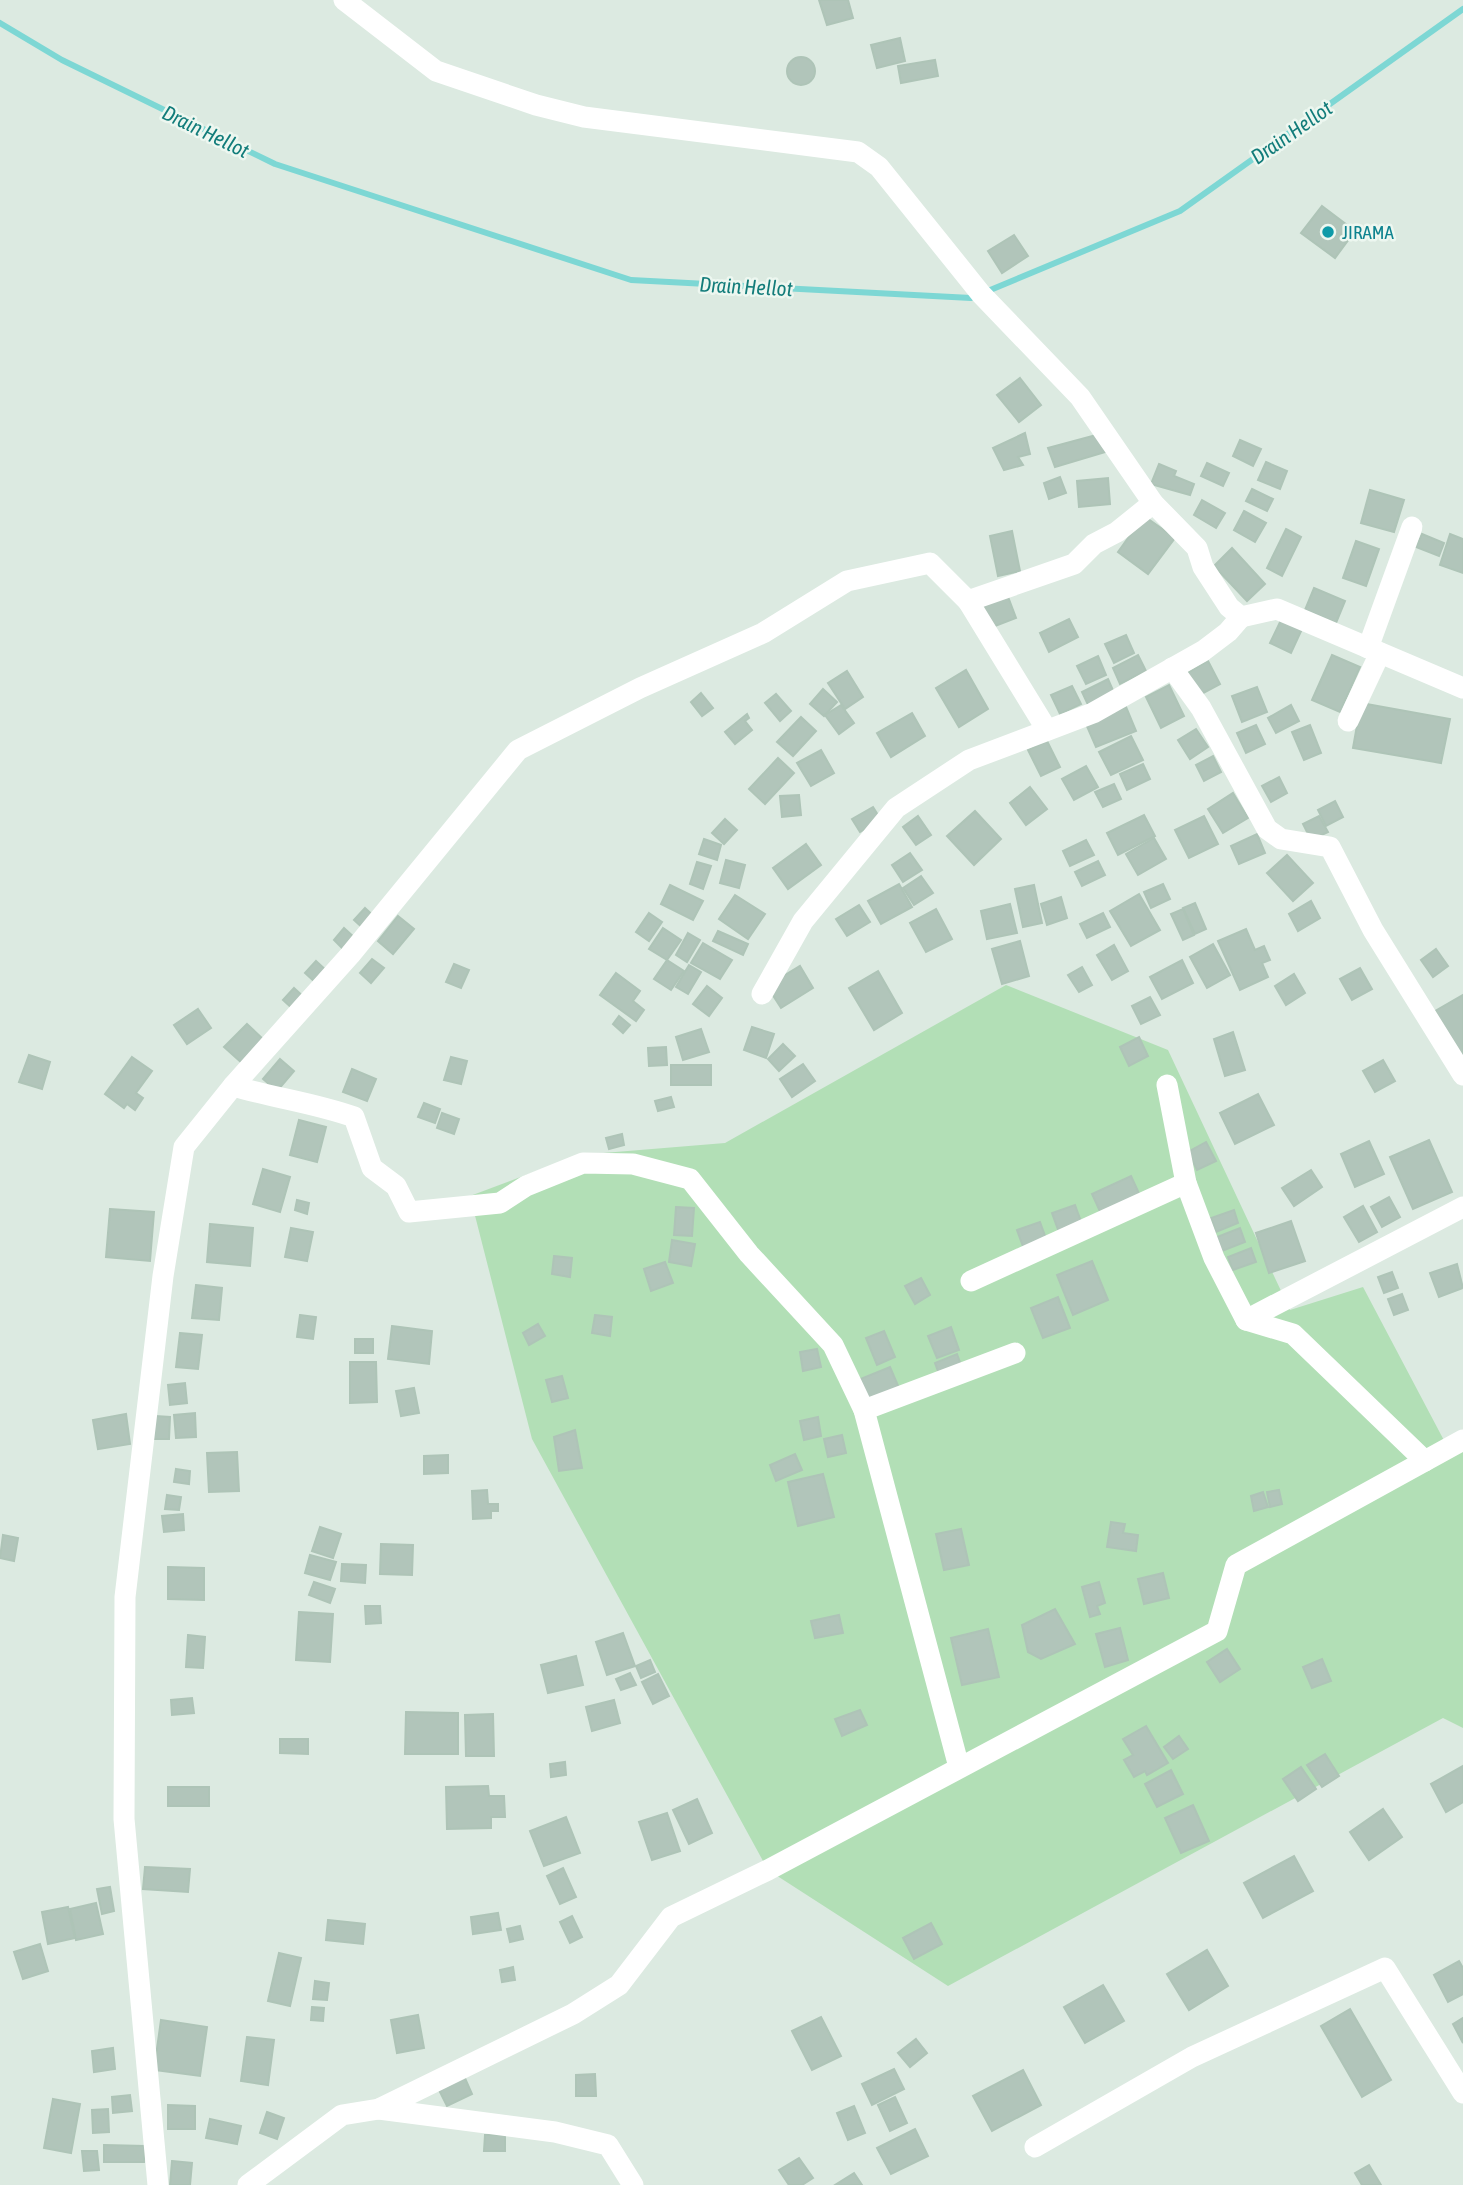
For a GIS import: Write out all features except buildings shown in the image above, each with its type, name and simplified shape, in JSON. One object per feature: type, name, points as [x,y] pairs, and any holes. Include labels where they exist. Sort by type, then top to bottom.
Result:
[{"type":"street","points":[[344,0],[436,71],[536,105],[584,117],[858,152],[879,167],[981,294],[1080,397],[1153,503],[1196,548],[1203,567],[1229,607],[1241,617]]},
{"type":"street","points":[[968,601],[1074,564],[1094,544],[1117,532],[1153,503]]},
{"type":"street","points":[[1348,722],[1374,650],[1412,527]]},
{"type":"street","points":[[158,2185],[124,1819],[125,1597],[143,1427],[184,1147],[233,1086],[350,955],[518,750],[640,688],[763,633],[847,581],[930,563],[968,601],[1047,730]]},
{"type":"street","points":[[762,993],[803,921],[896,808],[969,760],[1093,713],[1228,632],[1241,617],[1277,609],[1463,688]]},
{"type":"street","points":[[1172,668],[1201,708],[1267,829],[1281,839],[1329,847],[1373,930],[1463,1075]]},
{"type":"street","points":[[1167,1085],[1186,1183],[1214,1258],[1246,1320],[1293,1334],[1425,1461]]},
{"type":"street","points":[[233,1086],[283,1100],[324,1106],[354,1117],[372,1168],[396,1186],[409,1212],[500,1203],[526,1186],[583,1163],[633,1164],[690,1179],[749,1254],[833,1345],[864,1410],[959,1767]]},
{"type":"street","points":[[971,1280],[1186,1183]]},
{"type":"street","points":[[1246,1320],[1463,1207]]},
{"type":"street","points":[[864,1410],[1015,1353]]},
{"type":"street","points":[[379,2109],[573,2014],[619,1985],[671,1917],[768,1870],[1217,1631],[1236,1565],[1463,1440]]},
{"type":"street","points":[[1035,2147],[1192,2057],[1385,1968],[1463,2093]]},
{"type":"street","points":[[248,2185],[342,2115],[379,2109],[555,2132],[608,2146],[633,2185]]},
{"type":"green space","points":[[1006,985],[1168,1050],[1290,1310],[1363,1287],[1448,1448],[1463,1440],[1463,1728],[1443,1718],[948,1986],[768,1870],[532,1439],[470,1196],[579,1155],[725,1143]]},
{"type":"waterway","name":"Drain Hellot","points":[[0,23],[62,60],[275,164],[631,280],[971,298],[1180,211],[1463,9]]},
{"type":"place","name":"JIRAMA","points":[[1328,232]]}]
